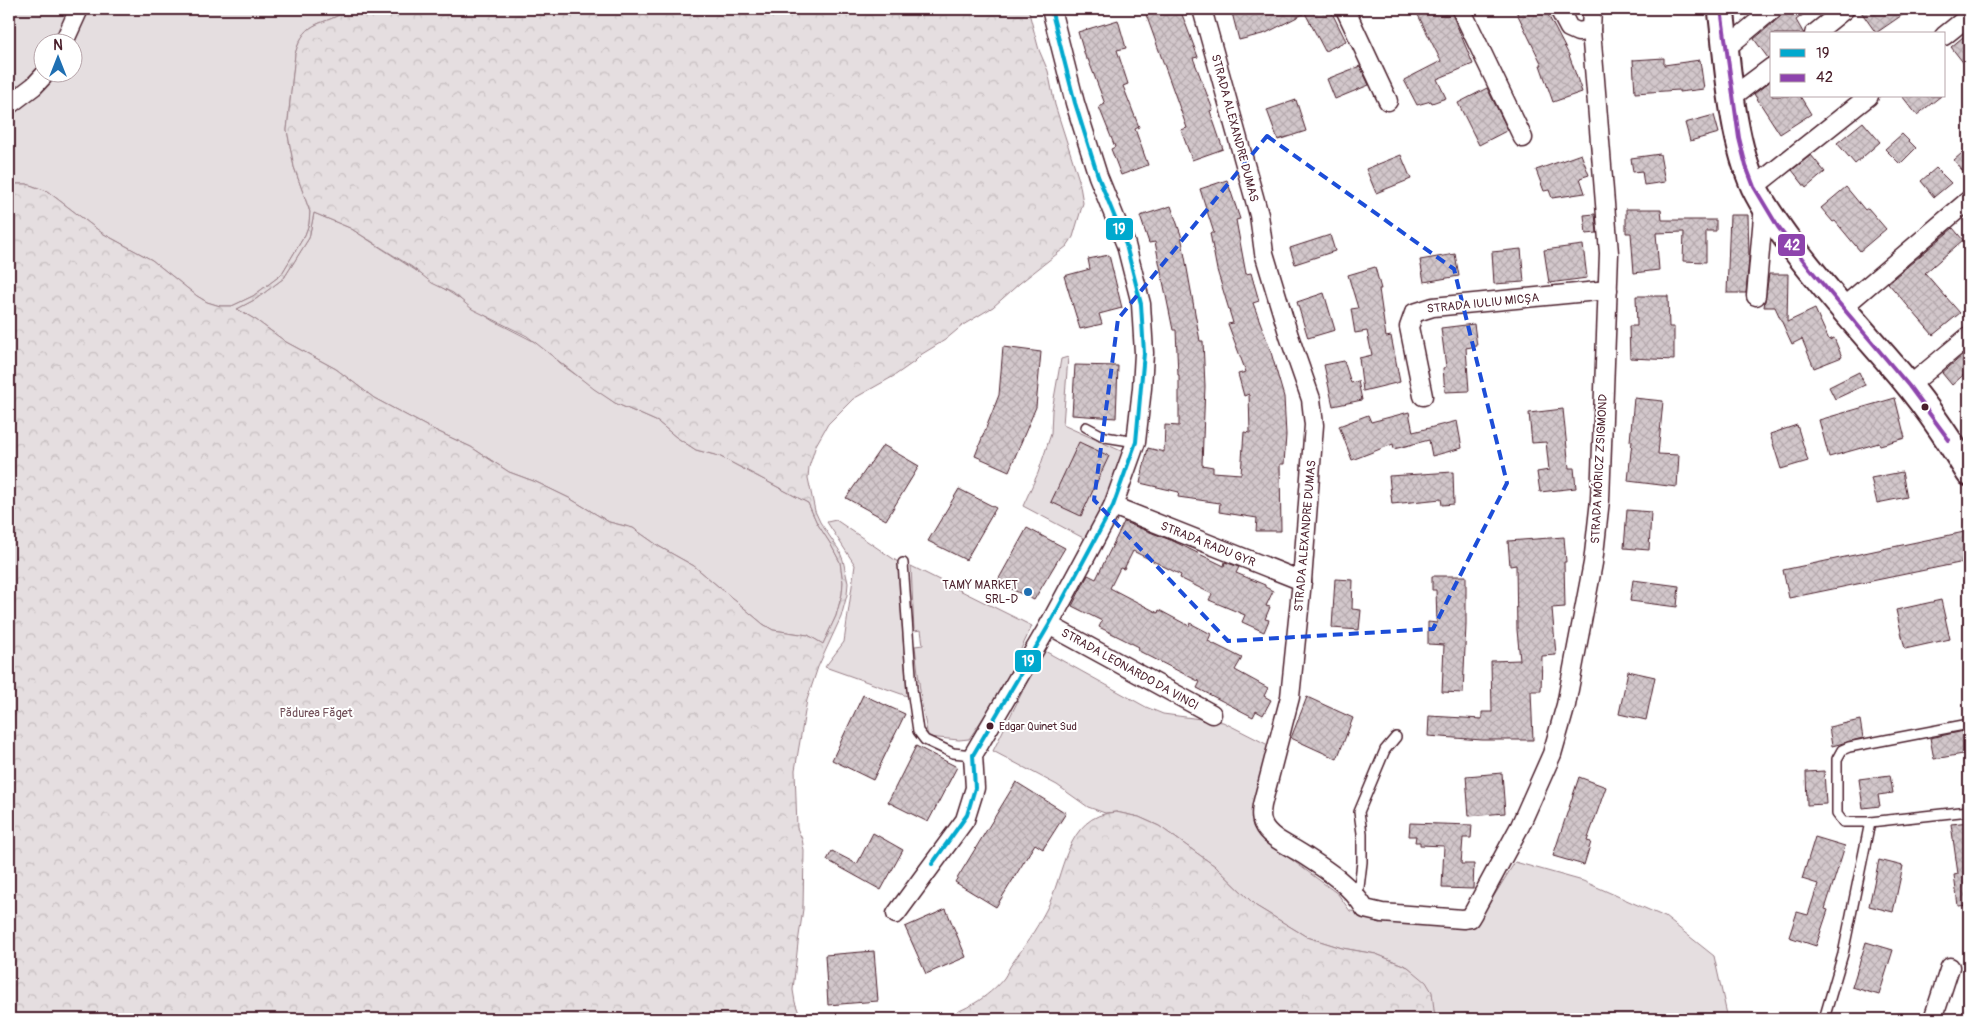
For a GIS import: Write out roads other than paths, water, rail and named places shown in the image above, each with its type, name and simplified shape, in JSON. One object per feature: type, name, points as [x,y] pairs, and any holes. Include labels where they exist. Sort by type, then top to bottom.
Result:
[{"type":"street","points":[[69,32],[79,9]]},
{"type":"street","points":[[896,914],[967,815],[975,788],[973,755],[1049,625],[1113,506],[1136,442],[1144,353],[1141,304],[1126,245],[1098,176],[1078,112],[1051,9]]},
{"type":"street","name":"STRADA ALEXANDRE DUMAS","points":[[1202,9],[1258,216],[1264,252],[1289,336],[1312,399],[1314,426],[1302,581],[1290,697],[1262,804],[1262,823],[1269,833],[1328,872],[1358,897],[1365,909],[1391,914],[1463,919],[1470,918],[1476,908]]},
{"type":"street","points":[[1345,9],[1388,101]]},
{"type":"street","points":[[1460,9],[1523,138]]},
{"type":"street","points":[[1559,9],[1569,28],[1578,32],[1591,30]]},
{"type":"street","name":"STRADA MÓRICZ ZSIGMOND","points":[[1476,908],[1520,826],[1552,754],[1566,705],[1593,563],[1600,500],[1609,253],[1591,30],[1592,9]]},
{"type":"street","points":[[1721,9],[1739,138],[1746,166],[1759,196],[1794,248],[1842,308],[1909,386],[1949,440],[1969,473]]},
{"type":"street","points":[[1726,48],[1773,9]]},
{"type":"street","points":[[1816,32],[1845,9]]},
{"type":"street","points":[[1946,34],[1969,16]]},
{"type":"street","points":[[1732,97],[1770,68]]},
{"type":"street","points":[[9,104],[35,82]]},
{"type":"street","points":[[1756,296],[1759,196],[1867,98]]},
{"type":"street","points":[[1842,308],[1969,200]]},
{"type":"street","name":"STRADA IULIU MICȘA","points":[[1423,396],[1409,327],[1414,313],[1433,307],[1608,290]]},
{"type":"street","points":[[1909,386],[1969,336]]},
{"type":"street","name":"STRADA RADU GYR","points":[[1113,506],[1302,581]]},
{"type":"street","name":"STRADA LEONARDO DA VINCI","points":[[1049,625],[1212,714]]},
{"type":"street","points":[[1933,1019],[1950,967]]},
{"type":"lane","points":[[1086,427],[1105,437],[1136,442]]},
{"type":"lane","points":[[903,563],[912,689],[918,731],[925,740],[953,753],[973,755]]},
{"type":"lane","points":[[1969,724],[1842,750],[1837,759],[1837,814],[1843,822],[1848,823],[1969,811]]},
{"type":"lane","points":[[1358,897],[1362,862],[1362,833],[1359,812],[1385,750],[1396,737]]},
{"type":"lane","points":[[1824,1019],[1843,954],[1870,822]]},
{"type":"place","name":"TAMY MARKET SRL-D","points":[[1028,592]]},
{"type":"place","name":"Edgar Quinet Sud","points":[[990,726]]},
{"type":"park label","name":"Pădurea Făget","points":[[316,713]]}]
